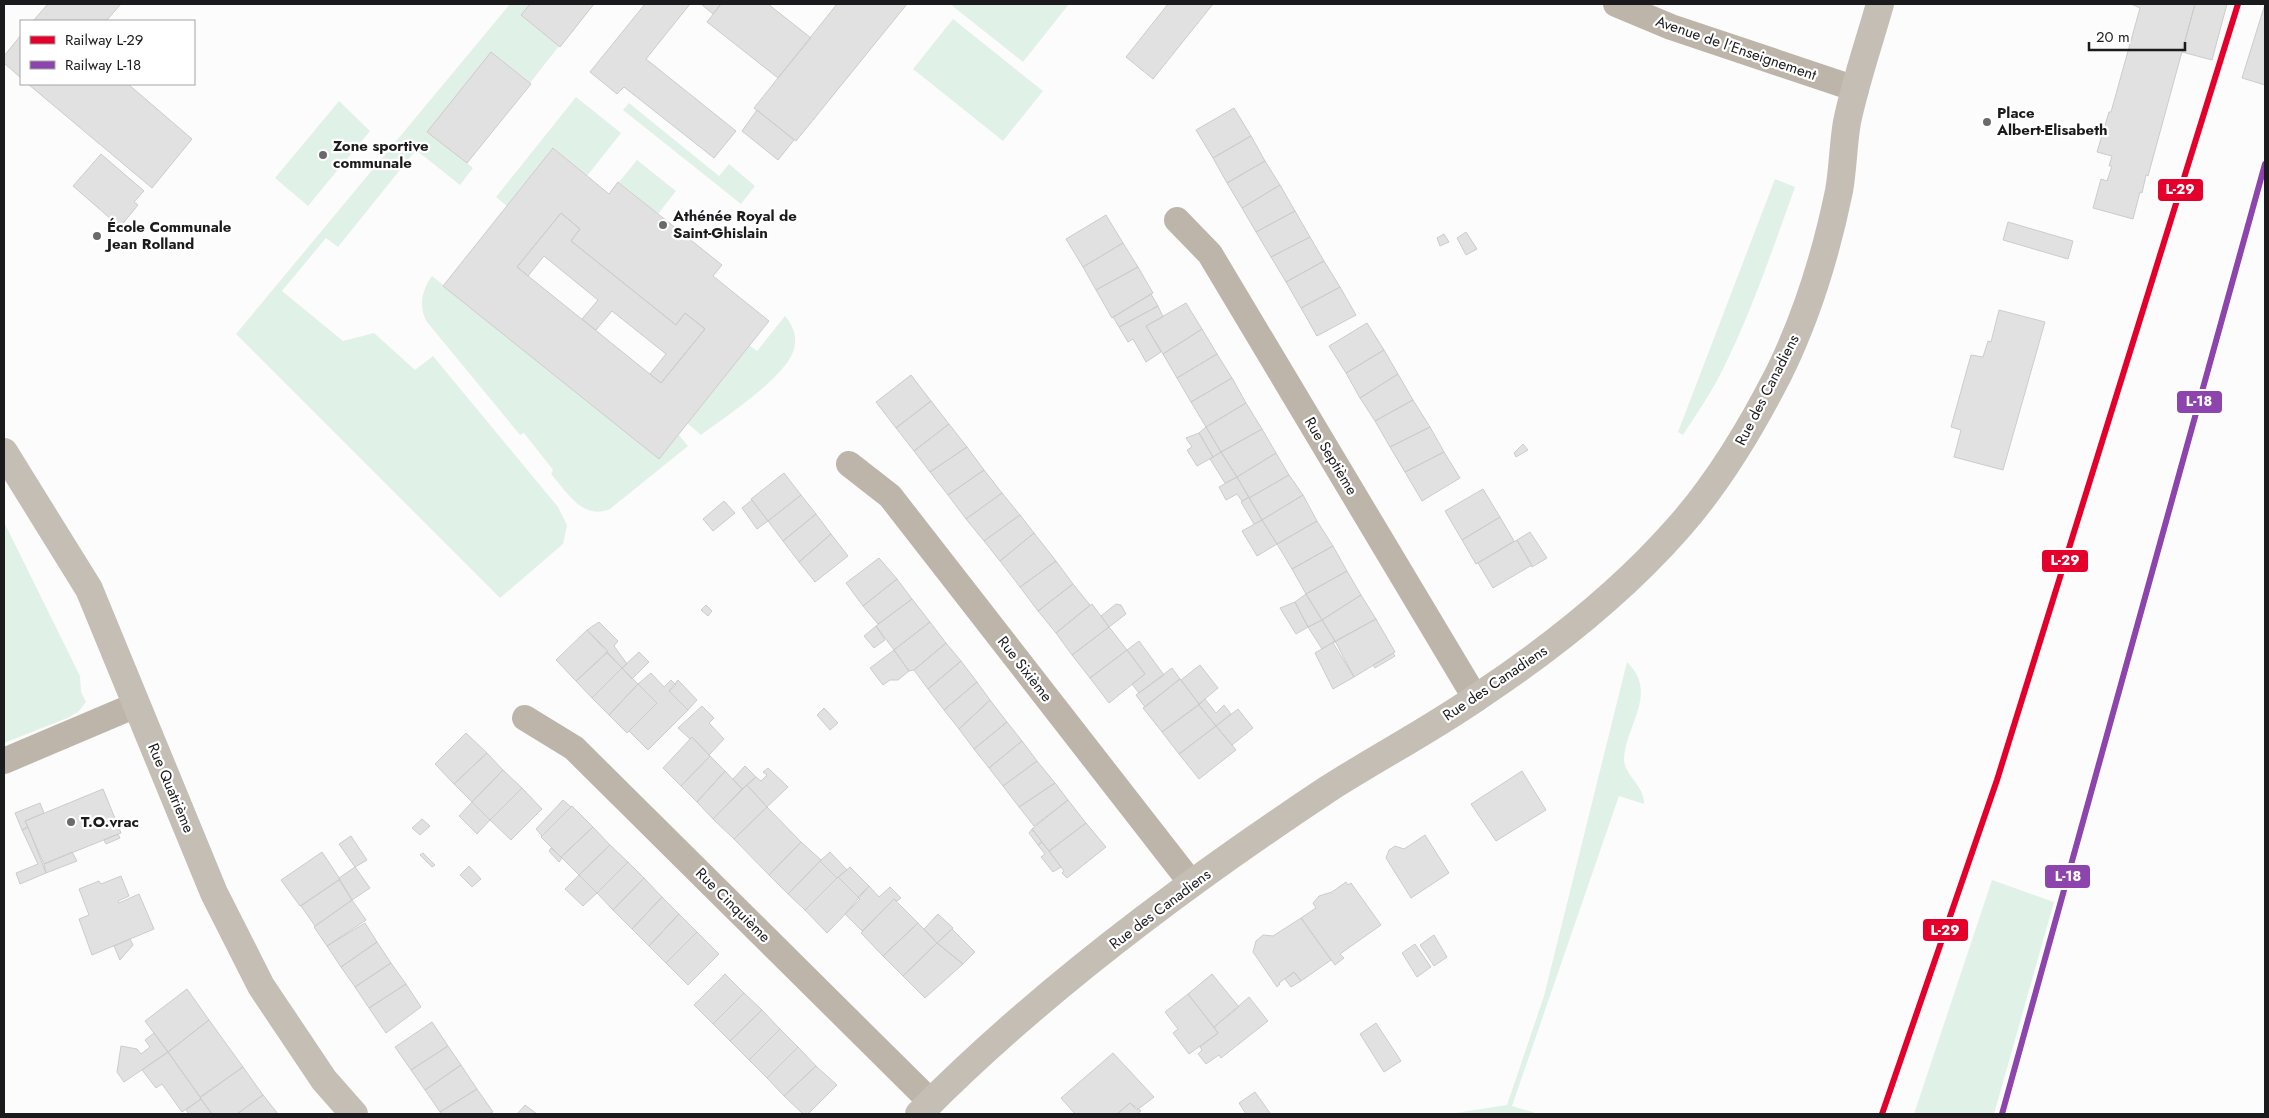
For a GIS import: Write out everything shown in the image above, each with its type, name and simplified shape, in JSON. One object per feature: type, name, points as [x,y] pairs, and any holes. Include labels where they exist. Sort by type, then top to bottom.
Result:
[{"type":"street","name":"Avenue de l'Enseignement","points":[[1616,4],[1671,26],[1856,89]]},
{"type":"street","points":[[1856,89],[1880,4]]},
{"type":"street","name":"Rue des Canadiens","points":[[925,1108],[1058,989],[1124,935],[1192,884],[1331,787],[1476,698],[1545,650],[1612,594],[1654,554],[1686,518],[1737,448],[1781,370],[1814,288],[1839,190],[1847,124],[1856,89]]},
{"type":"street","name":"Rue Septième","points":[[1177,220],[1210,254],[1476,698]]},
{"type":"street","name":"Rue Quatrième","points":[[4,452],[89,589],[221,908],[261,986],[324,1080],[354,1114]]},
{"type":"street","name":"Rue Sixième","points":[[849,464],[890,496],[1192,884]]},
{"type":"street","points":[[4,762],[136,705]]},
{"type":"street","name":"Rue Cinquième","points":[[526,718],[574,748],[925,1108]]},
{"type":"green space","points":[[510,4],[530,4],[521,15],[559,46],[530,83],[428,132],[473,168],[460,185],[416,150],[338,247],[326,238],[282,291],[343,341],[374,333],[415,370],[433,356],[558,507],[567,525],[563,544],[500,598],[236,334]]},
{"type":"green space","points":[[950,4],[1069,4],[1023,62]]},
{"type":"green space","points":[[953,19],[1043,91],[1003,141],[913,69]]},
{"type":"green space","points":[[576,97],[621,133],[587,176],[554,148],[507,206],[496,197]]},
{"type":"green space","name":"Zone sportive communale","points":[[339,101],[370,131],[308,206],[275,178]]},
{"type":"green space","points":[[629,103],[719,176],[729,164],[755,186],[741,204],[623,110]]},
{"type":"green space","points":[[637,160],[676,191],[658,214],[619,182]]},
{"type":"green space","points":[[1775,179],[1795,187],[1779,233],[1734,347],[1714,386],[1683,435],[1678,432]]},
{"type":"green space","points":[[432,276],[659,458],[678,434],[688,446],[610,509],[600,512],[583,508],[569,496],[551,474],[553,470],[524,433],[520,435],[427,322],[424,316],[422,298]]},
{"type":"green space","points":[[785,316],[791,324],[795,338],[793,352],[787,363],[778,374],[752,397],[701,435],[687,423],[749,345],[757,351]]},
{"type":"green space","points":[[4,522],[80,676],[81,692],[86,702],[79,711],[70,717],[4,743]]},
{"type":"green space","points":[[1627,662],[1636,674],[1640,685],[1641,697],[1626,746],[1624,759],[1627,770],[1641,792],[1644,804],[1619,796],[1512,1106],[1539,1114],[1449,1114],[1507,1105],[1544,996]]},
{"type":"green space","points":[[1992,880],[2054,902],[1994,1114],[1914,1114]]},
{"type":"building","points":[[48,4],[121,4],[107,20],[34,20]]},
{"type":"building","points":[[530,4],[594,4],[560,47],[521,15]]},
{"type":"building","points":[[645,4],[690,4],[646,59],[736,131],[714,158],[624,87],[617,94],[590,72]]},
{"type":"building","points":[[701,4],[721,4],[713,14]]},
{"type":"building","points":[[721,4],[768,4],[811,38],[778,78],[707,22]]},
{"type":"building","points":[[837,4],[907,4],[796,141],[754,108]]},
{"type":"building","points":[[1168,4],[1213,4],[1153,79],[1126,57]]},
{"type":"building","points":[[2131,4],[2195,4],[2148,176],[2146,175],[2142,193],[2140,192],[2133,219],[2093,208],[2101,179],[2107,181],[2112,166],[2109,166],[2112,156],[2097,152],[2109,112],[2111,112],[2140,8]]},
{"type":"building","points":[[2195,4],[2227,4],[2212,60],[2182,52]]},
{"type":"building","points":[[2265,4],[2265,85],[2242,78]]},
{"type":"building","points":[[20,36],[20,77],[4,63],[4,56]]},
{"type":"building","points":[[491,52],[531,84],[467,163],[427,132]]},
{"type":"building","points":[[29,85],[129,85],[192,139],[152,188]]},
{"type":"building","points":[[1234,108],[1251,136],[1213,158],[1196,130]]},
{"type":"building","points":[[757,110],[794,140],[778,160],[742,131]]},
{"type":"building","points":[[1251,136],[1265,161],[1227,183],[1213,158]]},
{"type":"building","points":[[553,148],[609,194],[618,182],[722,265],[713,276],[769,321],[659,459],[443,286]],"holes":[[[561,213],[580,229],[571,241],[676,325],[685,313],[705,329],[661,383],[517,267]]]},
{"type":"building","points":[[101,154],[144,191],[134,202],[138,205],[120,227],[73,186]]},
{"type":"building","points":[[1265,161],[1280,185],[1242,208],[1227,183]]},
{"type":"building","points":[[1280,185],[1295,211],[1256,232],[1242,208]]},
{"type":"building","points":[[1295,211],[1310,237],[1271,257],[1256,232]]},
{"type":"building","points":[[561,213],[580,229],[571,241],[676,325],[685,313],[705,329],[661,383],[650,374],[666,354],[612,311],[596,330],[582,319],[598,300],[544,256],[528,276],[517,267]]},
{"type":"building","points":[[1106,215],[1123,243],[1083,267],[1066,239]]},
{"type":"building","points":[[2008,222],[2073,241],[2068,259],[2003,240]]},
{"type":"building","points":[[1466,232],[1477,249],[1466,255],[1457,238]]},
{"type":"building","points":[[1444,234],[1449,242],[1440,246],[1437,238]]},
{"type":"building","points":[[1310,237],[1324,261],[1286,282],[1271,257]]},
{"type":"building","points":[[1123,243],[1138,267],[1096,290],[1083,267]]},
{"type":"building","points":[[1324,261],[1340,287],[1301,308],[1286,282]]},
{"type":"building","points":[[1138,267],[1153,293],[1112,318],[1096,290]]},
{"type":"building","points":[[1340,287],[1356,315],[1317,336],[1301,308]]},
{"type":"building","points":[[1151,294],[1158,306],[1119,327],[1113,317]]},
{"type":"building","points":[[1186,303],[1202,329],[1163,354],[1146,326]]},
{"type":"building","points":[[1158,306],[1163,317],[1146,326],[1161,352],[1146,362],[1133,339],[1128,342],[1119,327]]},
{"type":"building","points":[[1999,310],[2045,322],[2003,470],[1954,457],[1961,430],[1951,427],[1971,355],[1983,357],[1988,341],[1991,342]]},
{"type":"building","points":[[1367,323],[1384,350],[1346,373],[1329,346]]},
{"type":"building","points":[[1202,329],[1217,354],[1177,378],[1163,354]]},
{"type":"building","points":[[1384,350],[1398,374],[1360,398],[1346,373]]},
{"type":"building","points":[[1217,354],[1232,378],[1191,402],[1177,378]]},
{"type":"building","points":[[1398,374],[1413,400],[1375,421],[1360,398]]},
{"type":"building","points":[[911,375],[931,401],[896,428],[876,402]]},
{"type":"building","points":[[1232,378],[1246,403],[1206,427],[1191,402]]},
{"type":"building","points":[[1413,400],[1430,427],[1390,447],[1375,421]]},
{"type":"building","points":[[931,401],[949,424],[914,451],[896,428]]},
{"type":"building","points":[[1246,403],[1262,429],[1221,452],[1206,427]]},
{"type":"building","points":[[949,424],[967,447],[930,472],[914,451]]},
{"type":"building","points":[[1206,427],[1221,452],[1213,457],[1199,433]]},
{"type":"building","points":[[1430,427],[1444,452],[1405,472],[1390,447]]},
{"type":"building","points":[[1262,429],[1276,453],[1237,477],[1221,452]]},
{"type":"building","points":[[1199,433],[1213,457],[1197,466],[1187,450],[1192,447],[1186,438]]},
{"type":"building","points":[[1523,444],[1528,450],[1516,457],[1514,453]]},
{"type":"building","points":[[967,447],[984,470],[948,495],[930,472]]},
{"type":"building","points":[[1221,452],[1237,477],[1225,483],[1210,459]]},
{"type":"building","points":[[1444,452],[1460,478],[1422,501],[1405,472]]},
{"type":"building","points":[[1276,453],[1289,475],[1249,498],[1237,477]]},
{"type":"building","points":[[984,470],[1002,493],[966,519],[948,495]]},
{"type":"building","points":[[784,473],[801,495],[768,521],[751,499]]},
{"type":"building","points":[[1289,475],[1303,495],[1262,520],[1249,498]]},
{"type":"building","points":[[1237,477],[1249,497],[1242,501],[1237,494],[1226,500],[1219,487]]},
{"type":"building","points":[[1483,489],[1500,517],[1462,540],[1445,511]]},
{"type":"building","points":[[1002,493],[1020,515],[984,541],[966,519]]},
{"type":"building","points":[[801,495],[816,514],[783,541],[768,521]]},
{"type":"building","points":[[1303,495],[1317,521],[1277,544],[1262,520]]},
{"type":"building","points":[[1249,497],[1262,520],[1254,524],[1241,502]]},
{"type":"building","points":[[752,500],[768,521],[757,529],[742,508]]},
{"type":"building","points":[[724,501],[735,513],[713,531],[703,519]]},
{"type":"building","points":[[816,514],[831,534],[799,562],[783,541]]},
{"type":"building","points":[[1020,515],[1034,533],[1000,561],[984,541]]},
{"type":"building","points":[[1500,517],[1514,541],[1476,564],[1462,540]]},
{"type":"building","points":[[1262,520],[1277,544],[1257,556],[1242,531]]},
{"type":"building","points":[[1317,521],[1333,546],[1292,569],[1277,544]]},
{"type":"building","points":[[1530,532],[1547,558],[1532,567],[1517,540]]},
{"type":"building","points":[[1034,533],[1056,561],[1020,587],[1000,561]]},
{"type":"building","points":[[831,534],[848,556],[815,582],[799,562]]},
{"type":"building","points":[[1517,540],[1532,565],[1493,588],[1478,563]]},
{"type":"building","points":[[1333,546],[1347,571],[1306,594],[1292,569]]},
{"type":"building","points":[[879,558],[897,579],[863,606],[846,583]]},
{"type":"building","points":[[1056,561],[1073,584],[1038,611],[1020,587]]},
{"type":"building","points":[[1347,571],[1361,595],[1322,620],[1306,594]]},
{"type":"building","points":[[897,579],[912,599],[878,624],[863,606]]},
{"type":"building","points":[[1073,584],[1090,605],[1056,633],[1038,611]]},
{"type":"building","points":[[1306,594],[1322,620],[1308,627],[1295,602]]},
{"type":"building","points":[[1361,595],[1376,619],[1335,641],[1322,620]]},
{"type":"building","points":[[912,599],[930,622],[894,650],[876,626]]},
{"type":"building","points":[[1295,602],[1308,627],[1296,634],[1280,608]]},
{"type":"building","points":[[1092,604],[1109,627],[1072,655],[1056,633]]},
{"type":"building","points":[[1116,604],[1121,605],[1126,614],[1109,627],[1101,616]]},
{"type":"building","points":[[706,605],[712,611],[708,616],[701,610]]},
{"type":"building","points":[[1376,619],[1395,652],[1354,677],[1333,643]]},
{"type":"building","points":[[1322,620],[1335,641],[1322,649],[1308,627]]},
{"type":"building","points":[[599,622],[618,641],[614,646],[627,664],[622,668],[587,630]]},
{"type":"building","points":[[930,622],[946,643],[914,670],[909,671],[894,650]]},
{"type":"building","points":[[876,626],[885,640],[874,648],[864,636]]},
{"type":"building","points":[[1109,627],[1127,650],[1090,678],[1072,655]]},
{"type":"building","points":[[587,630],[608,651],[576,681],[556,660]]},
{"type":"building","points":[[1139,641],[1164,675],[1139,693],[1132,684],[1145,674],[1127,650]]},
{"type":"building","points":[[1335,641],[1354,677],[1333,689],[1315,653]]},
{"type":"building","points":[[946,643],[961,661],[928,689],[914,670]]},
{"type":"building","points":[[894,650],[909,671],[898,680],[890,680],[883,685],[870,668]]},
{"type":"building","points":[[1127,650],[1145,674],[1109,703],[1090,678]]},
{"type":"building","points":[[639,652],[649,662],[632,679],[622,668]]},
{"type":"building","points":[[607,653],[622,668],[592,698],[576,681]]},
{"type":"building","points":[[1393,653],[1395,656],[1375,668],[1373,665]]},
{"type":"building","points":[[961,661],[977,682],[944,710],[928,689]]},
{"type":"building","points":[[1200,665],[1218,688],[1199,704],[1181,680]]},
{"type":"building","points":[[622,668],[638,684],[609,715],[592,698]]},
{"type":"building","points":[[1172,668],[1180,679],[1145,707],[1136,695]]},
{"type":"building","points":[[651,673],[664,687],[671,680],[676,685],[669,691],[688,710],[648,750],[629,731],[657,703],[638,684]]},
{"type":"building","points":[[1180,679],[1199,704],[1162,732],[1143,708]]},
{"type":"building","points":[[678,680],[697,700],[688,710],[669,691]]},
{"type":"building","points":[[977,682],[990,700],[959,729],[944,710]]},
{"type":"building","points":[[638,684],[657,703],[627,733],[609,715]]},
{"type":"building","points":[[1205,699],[1216,713],[1224,705],[1231,714],[1216,726],[1199,705]]},
{"type":"building","points":[[990,700],[1007,722],[974,749],[959,729]]},
{"type":"building","points":[[1199,705],[1216,726],[1179,754],[1162,732]]},
{"type":"building","points":[[702,706],[714,718],[709,723],[724,739],[709,755],[692,737],[690,739],[678,728]]},
{"type":"building","points":[[824,708],[838,723],[830,730],[817,715]]},
{"type":"building","points":[[1238,709],[1253,728],[1232,745],[1216,726]]},
{"type":"building","points":[[1007,722],[1022,741],[989,768],[974,749]]},
{"type":"building","points":[[1216,726],[1236,750],[1199,779],[1179,754]]},
{"type":"building","points":[[466,733],[487,753],[454,784],[435,764]]},
{"type":"building","points":[[692,737],[710,756],[681,786],[663,768]]},
{"type":"building","points":[[1022,741],[1037,761],[1003,786],[989,768]]},
{"type":"building","points":[[487,753],[503,770],[472,802],[454,784]]},
{"type":"building","points":[[710,756],[725,771],[697,802],[681,786]]},
{"type":"building","points":[[1037,761],[1055,783],[1019,807],[1003,786]]},
{"type":"building","points":[[745,766],[756,777],[742,789],[733,779]]},
{"type":"building","points":[[768,768],[788,787],[767,807],[747,785],[756,777],[761,781],[767,775],[763,772]]},
{"type":"building","points":[[503,770],[522,788],[490,820],[472,802]]},
{"type":"building","points":[[725,771],[742,789],[713,819],[697,802]]},
{"type":"building","points":[[1522,771],[1546,810],[1496,841],[1471,804]]},
{"type":"building","points":[[1055,783],[1068,800],[1034,826],[1019,807]]},
{"type":"building","points":[[747,785],[767,807],[734,839],[713,819]]},
{"type":"building","points":[[522,788],[542,809],[511,840],[490,820]]},
{"type":"building","points":[[103,789],[121,833],[44,864],[25,821]]},
{"type":"building","points":[[563,800],[571,807],[542,836],[536,829]]},
{"type":"building","points":[[1068,800],[1086,823],[1049,851],[1032,829]]},
{"type":"building","points":[[472,802],[490,820],[477,834],[459,816]]},
{"type":"building","points":[[40,803],[44,813],[25,821],[28,827],[22,830],[15,813]]},
{"type":"building","points":[[572,806],[593,827],[561,857],[541,837]]},
{"type":"building","points":[[767,807],[801,842],[769,875],[734,839]]},
{"type":"building","points":[[422,819],[430,826],[420,835],[412,828]]},
{"type":"building","points":[[1086,823],[1106,847],[1067,878],[1049,851]]},
{"type":"building","points":[[28,827],[46,873],[20,884],[16,873],[38,864],[22,830]]},
{"type":"building","points":[[593,827],[610,845],[579,875],[561,857]]},
{"type":"building","points":[[1032,829],[1042,842],[1038,845],[1029,833]]},
{"type":"building","points":[[118,834],[120,838],[106,844],[104,840]]},
{"type":"building","points":[[1425,835],[1449,873],[1411,898],[1386,858],[1389,850],[1395,846],[1404,849]]},
{"type":"building","points":[[351,836],[367,860],[355,867],[339,844]]},
{"type":"building","points":[[801,842],[821,860],[788,894],[769,875]]},
{"type":"building","points":[[1042,842],[1061,867],[1053,872],[1041,857],[1045,854],[1038,845]]},
{"type":"building","points":[[610,845],[628,862],[597,893],[579,875]]},
{"type":"building","points":[[551,848],[562,858],[559,862],[549,851]]},
{"type":"building","points":[[72,852],[77,861],[46,873],[44,864]]},
{"type":"building","points":[[322,852],[340,879],[300,906],[281,880]]},
{"type":"building","points":[[830,852],[847,870],[837,878],[820,861]]},
{"type":"building","points":[[423,853],[435,865],[432,867],[420,855]]},
{"type":"building","points":[[820,861],[837,878],[805,910],[788,894]]},
{"type":"building","points":[[628,862],[644,878],[613,910],[597,893]]},
{"type":"building","points":[[469,866],[481,879],[472,887],[460,875]]},
{"type":"building","points":[[355,867],[370,888],[352,900],[339,878]]},
{"type":"building","points":[[850,867],[869,886],[858,897],[838,877]]},
{"type":"building","points":[[579,875],[597,893],[583,906],[565,889]]},
{"type":"building","points":[[121,876],[129,896],[118,901],[119,903],[139,894],[154,929],[92,955],[79,919],[89,915],[79,889],[99,881],[101,884]]},
{"type":"building","points":[[838,877],[860,899],[827,933],[805,910]]},
{"type":"building","points":[[644,878],[662,897],[632,929],[613,910]]},
{"type":"building","points":[[339,880],[352,900],[315,926],[301,906]]},
{"type":"building","points":[[1346,882],[1348,885],[1351,883],[1381,925],[1340,954],[1344,958],[1335,965],[1301,918],[1316,908],[1313,903],[1319,896],[1332,892]]},
{"type":"building","points":[[869,886],[879,897],[890,887],[901,898],[897,901],[894,899],[862,931],[845,914]]},
{"type":"building","points":[[662,897],[679,914],[649,946],[632,929]]},
{"type":"building","points":[[894,899],[918,923],[883,956],[861,933]]},
{"type":"building","points":[[352,900],[366,920],[327,946],[314,927]]},
{"type":"building","points":[[679,914],[697,932],[666,963],[649,946]]},
{"type":"building","points":[[938,914],[953,928],[937,943],[924,929]]},
{"type":"building","points":[[1301,918],[1331,960],[1301,981],[1294,972],[1279,983],[1277,987],[1253,952],[1256,941],[1263,935],[1273,936]]},
{"type":"building","points":[[365,923],[377,942],[341,967],[327,946]]},
{"type":"building","points":[[918,923],[937,943],[903,976],[883,956]]},
{"type":"building","points":[[952,929],[975,952],[963,964],[937,943]]},
{"type":"building","points":[[697,932],[719,954],[688,985],[666,963]]},
{"type":"building","points":[[1434,935],[1447,957],[1434,966],[1420,945]]},
{"type":"building","points":[[130,939],[133,945],[120,960],[114,946]]},
{"type":"building","points":[[377,942],[391,963],[355,987],[341,967]]},
{"type":"building","points":[[937,943],[963,964],[925,998],[903,976]]},
{"type":"building","points":[[1415,944],[1431,967],[1417,977],[1402,953]]},
{"type":"building","points":[[391,963],[406,984],[369,1008],[355,987]]},
{"type":"building","points":[[1294,972],[1301,981],[1291,987],[1285,979]]},
{"type":"building","points":[[725,974],[744,993],[713,1024],[694,1005]]},
{"type":"building","points":[[1212,974],[1239,1007],[1214,1027],[1188,994]]},
{"type":"building","points":[[406,984],[421,1007],[386,1033],[369,1008]]},
{"type":"building","points":[[187,989],[209,1020],[168,1052],[145,1021]]},
{"type":"building","points":[[744,993],[762,1010],[730,1041],[713,1024]]},
{"type":"building","points":[[1188,994],[1218,1033],[1189,1054],[1173,1033],[1178,1029],[1165,1012]]},
{"type":"building","points":[[1249,997],[1268,1021],[1221,1058],[1219,1055],[1206,1064],[1198,1054],[1202,1050],[1200,1047],[1218,1033],[1214,1027]]},
{"type":"building","points":[[762,1010],[780,1029],[749,1060],[730,1041]]},
{"type":"building","points":[[209,1020],[243,1067],[200,1097],[168,1052]]},
{"type":"building","points":[[432,1022],[448,1046],[411,1070],[395,1047]]},
{"type":"building","points":[[1376,1023],[1401,1061],[1384,1072],[1360,1034]]},
{"type":"building","points":[[780,1029],[798,1047],[767,1078],[749,1060]]},
{"type":"building","points":[[154,1033],[168,1052],[124,1082],[117,1072],[121,1046],[137,1049],[141,1054],[150,1047],[145,1040]]},
{"type":"building","points":[[448,1046],[461,1065],[425,1090],[411,1070]]},
{"type":"building","points":[[798,1047],[816,1066],[784,1096],[767,1078]]},
{"type":"building","points":[[168,1052],[201,1099],[182,1112],[162,1084],[156,1088],[142,1070]]},
{"type":"building","points":[[1113,1053],[1154,1097],[1137,1110],[1130,1103],[1117,1114],[1075,1114],[1061,1098]]},
{"type":"building","points":[[461,1065],[477,1089],[440,1112],[425,1090]]},
{"type":"building","points":[[816,1066],[837,1085],[808,1114],[803,1114],[784,1096]]},
{"type":"building","points":[[243,1067],[263,1095],[237,1114],[212,1114],[200,1098]]},
{"type":"building","points":[[477,1089],[493,1112],[489,1114],[441,1114],[440,1112]]},
{"type":"building","points":[[1255,1092],[1270,1113],[1246,1114],[1239,1103]]},
{"type":"building","points":[[263,1095],[278,1114],[237,1114]]},
{"type":"building","points":[[201,1099],[212,1114],[189,1114],[186,1110]]},
{"type":"building","points":[[1130,1103],[1141,1111],[1137,1114],[1117,1114]]},
{"type":"building","points":[[525,1105],[537,1114],[517,1114]]},
{"type":"rail line","name":"L-29","points":[[1882,1114],[1997,780],[2238,4]]},
{"type":"rail line","name":"L-18","points":[[2002,1114],[2265,164]]},
{"type":"place","name":"Place Albert-Elisabeth","points":[[1987,122]]},
{"type":"place","name":"Zone sportive communale","points":[[323,155]]},
{"type":"place","name":"Athénée Royal de Saint-Ghislain","points":[[663,225]]},
{"type":"place","name":"École Communale Jean Rolland","points":[[97,236]]},
{"type":"place","name":"T.O.vrac","points":[[71,822]]}]
